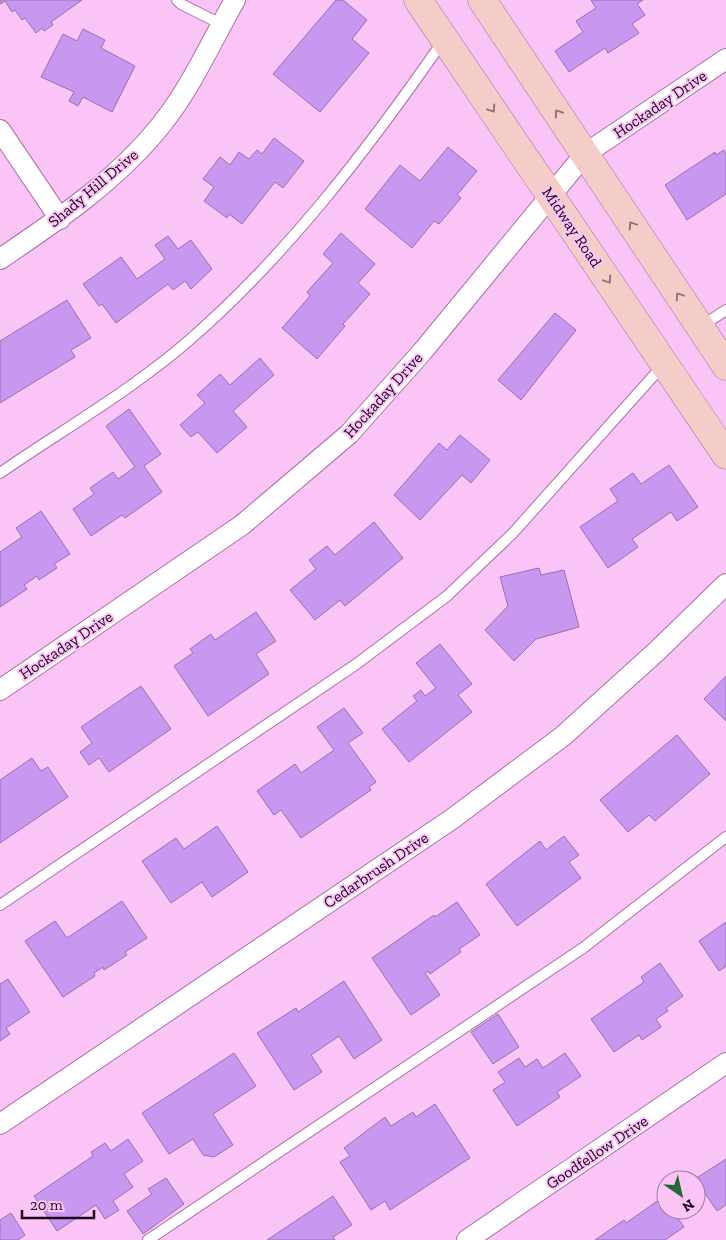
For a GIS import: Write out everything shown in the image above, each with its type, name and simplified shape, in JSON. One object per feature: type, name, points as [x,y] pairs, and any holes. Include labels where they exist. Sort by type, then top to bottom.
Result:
[{"type":"main road","name":"Midway Road","points":[[418,0],[726,455]]},
{"type":"main road","points":[[482,0],[726,366]]},
{"type":"street","name":"Shady Hill Drive","points":[[0,259],[60,219],[126,165],[161,125],[202,65],[235,0]]},
{"type":"street","name":"Hockaday Drive","points":[[0,690],[242,526],[349,434],[422,352],[585,154],[726,59]]},
{"type":"street","points":[[0,130],[60,219]]},
{"type":"street","name":"Cedarbrush Drive","points":[[0,1124],[452,818],[562,736],[657,652],[726,584]]},
{"type":"street","name":"Goodfellow Drive","points":[[467,1240],[726,1063]]},
{"type":"lane","points":[[177,0],[181,4],[222,24]]},
{"type":"lane","points":[[0,473],[125,388],[185,343],[257,276],[350,167],[396,108],[444,38]]},
{"type":"lane","points":[[700,327],[726,310]]},
{"type":"lane","points":[[0,905],[355,665],[447,596],[513,533],[664,363]]},
{"type":"lane","points":[[148,1240],[583,948],[726,837]]},
{"type":"building","points":[[0,0],[82,0],[51,22],[53,25],[44,31],[42,28],[36,33],[25,18],[22,20],[15,10],[12,12],[5,1],[1,4]]},
{"type":"building","points":[[336,0],[343,0],[367,20],[352,39],[369,53],[320,112],[273,74]]},
{"type":"building","points":[[591,0],[643,0],[637,4],[645,15],[632,24],[639,33],[608,53],[605,48],[569,72],[555,51],[583,32],[576,21],[596,8]]},
{"type":"building","points":[[83,29],[105,40],[101,48],[135,66],[112,112],[83,97],[78,106],[69,101],[74,92],[41,77],[63,34],[77,41]]},
{"type":"building","points":[[274,138],[304,161],[283,188],[275,182],[242,224],[229,214],[227,218],[204,201],[214,187],[203,179],[220,157],[230,165],[239,152],[249,159],[257,150],[262,154]]},
{"type":"building","points":[[448,147],[477,171],[457,195],[461,198],[439,224],[434,221],[412,248],[365,209],[400,165],[420,181]]},
{"type":"building","points":[[724,150],[726,154],[726,194],[687,220],[665,185],[715,152],[716,155]]},
{"type":"building","points":[[341,233],[375,264],[358,283],[370,294],[343,324],[345,326],[317,359],[282,328],[310,296],[307,292],[333,263],[323,254]]},
{"type":"building","points":[[168,236],[178,249],[191,240],[212,269],[191,289],[185,281],[173,290],[168,284],[116,323],[102,304],[99,306],[83,284],[121,257],[137,279],[165,259],[155,245]]},
{"type":"building","points":[[67,300],[91,338],[71,350],[75,357],[0,403],[0,341]]},
{"type":"building","points":[[555,313],[576,330],[521,400],[498,380]]},
{"type":"building","points":[[260,358],[274,375],[233,411],[247,427],[217,453],[198,432],[191,437],[180,425],[205,403],[197,395],[220,374],[230,385]]},
{"type":"building","points":[[129,409],[161,454],[144,466],[162,492],[125,518],[122,515],[91,536],[73,509],[94,494],[90,488],[113,472],[118,479],[135,467],[106,426]]},
{"type":"building","points":[[460,435],[490,460],[471,483],[462,475],[420,520],[394,495],[439,443],[447,450]]},
{"type":"building","points":[[669,465],[698,507],[677,521],[671,512],[632,539],[638,547],[608,568],[580,527],[618,501],[610,489],[633,473],[641,484]]},
{"type":"building","points":[[41,511],[70,554],[54,564],[57,568],[39,580],[37,576],[24,585],[27,589],[0,607],[0,552],[22,537],[16,528]]},
{"type":"building","points":[[374,522],[403,558],[345,606],[340,600],[315,620],[290,590],[316,569],[309,560],[327,546],[335,555]]},
{"type":"building","points":[[539,568],[541,575],[564,570],[579,627],[536,639],[514,661],[485,630],[508,606],[500,577]]},
{"type":"building","points":[[256,612],[276,641],[256,654],[269,674],[208,716],[174,666],[193,653],[190,649],[211,634],[215,640]]},
{"type":"building","points":[[440,644],[472,684],[458,695],[472,712],[409,762],[382,729],[417,701],[413,696],[421,690],[425,696],[436,688],[416,663]]},
{"type":"building","points":[[726,676],[726,721],[704,699]]},
{"type":"building","points":[[141,686],[171,729],[109,772],[99,758],[89,765],[80,752],[92,743],[81,727]]},
{"type":"building","points":[[344,708],[363,733],[348,743],[376,782],[369,787],[371,790],[301,838],[281,810],[274,815],[257,791],[295,764],[301,773],[334,750],[317,727]]},
{"type":"building","points":[[677,735],[710,774],[655,821],[649,815],[628,832],[600,800]]},
{"type":"building","points":[[32,758],[41,771],[48,767],[68,797],[0,843],[0,780]]},
{"type":"building","points":[[217,826],[248,872],[212,897],[202,882],[171,903],[142,861],[176,838],[184,849]]},
{"type":"building","points":[[564,836],[579,855],[569,862],[581,878],[517,926],[486,884],[540,841],[546,850]]},
{"type":"building","points":[[122,901],[147,938],[125,952],[127,955],[104,970],[103,967],[94,973],[95,976],[63,997],[25,941],[55,921],[67,938]]},
{"type":"building","points":[[457,902],[480,935],[459,949],[461,952],[430,974],[428,971],[425,973],[440,995],[411,1015],[372,958],[434,915],[435,917]]},
{"type":"building","points":[[726,922],[726,966],[719,971],[699,941]]},
{"type":"building","points":[[660,963],[683,996],[666,1008],[668,1011],[656,1019],[661,1027],[642,1040],[639,1035],[614,1052],[591,1019],[644,982],[641,977]]},
{"type":"building","points":[[8,979],[30,1012],[6,1028],[10,1034],[0,1041],[0,984]]},
{"type":"building","points":[[344,981],[382,1040],[354,1059],[339,1036],[311,1055],[322,1072],[294,1090],[257,1033],[296,1008],[298,1012]]},
{"type":"building","points":[[498,1014],[519,1047],[493,1064],[471,1032]]},
{"type":"building","points":[[234,1053],[256,1086],[213,1114],[233,1145],[214,1157],[203,1155],[193,1139],[169,1154],[142,1113]]},
{"type":"building","points":[[565,1053],[581,1076],[557,1092],[560,1097],[517,1126],[493,1090],[505,1082],[498,1072],[519,1058],[525,1067],[537,1059],[543,1068]]},
{"type":"building","points":[[435,1104],[470,1158],[390,1210],[385,1201],[371,1210],[340,1162],[350,1156],[344,1148],[385,1117],[391,1126],[413,1112],[416,1117]]},
{"type":"building","points":[[128,1139],[143,1161],[124,1174],[133,1187],[113,1201],[119,1210],[105,1219],[96,1205],[57,1231],[34,1196],[93,1156],[91,1152],[105,1143],[111,1151]]},
{"type":"building","points":[[726,1159],[726,1205],[717,1211],[706,1195],[706,1172]]},
{"type":"building","points":[[166,1178],[184,1204],[143,1234],[127,1211],[152,1194],[148,1189]]},
{"type":"building","points":[[333,1196],[352,1225],[333,1237],[335,1240],[267,1240]]},
{"type":"building","points":[[656,1202],[656,1220],[679,1220],[684,1227],[665,1240],[595,1240],[624,1220],[626,1223]]},
{"type":"building","points":[[11,1213],[25,1235],[18,1240],[0,1240],[0,1220]]}]
